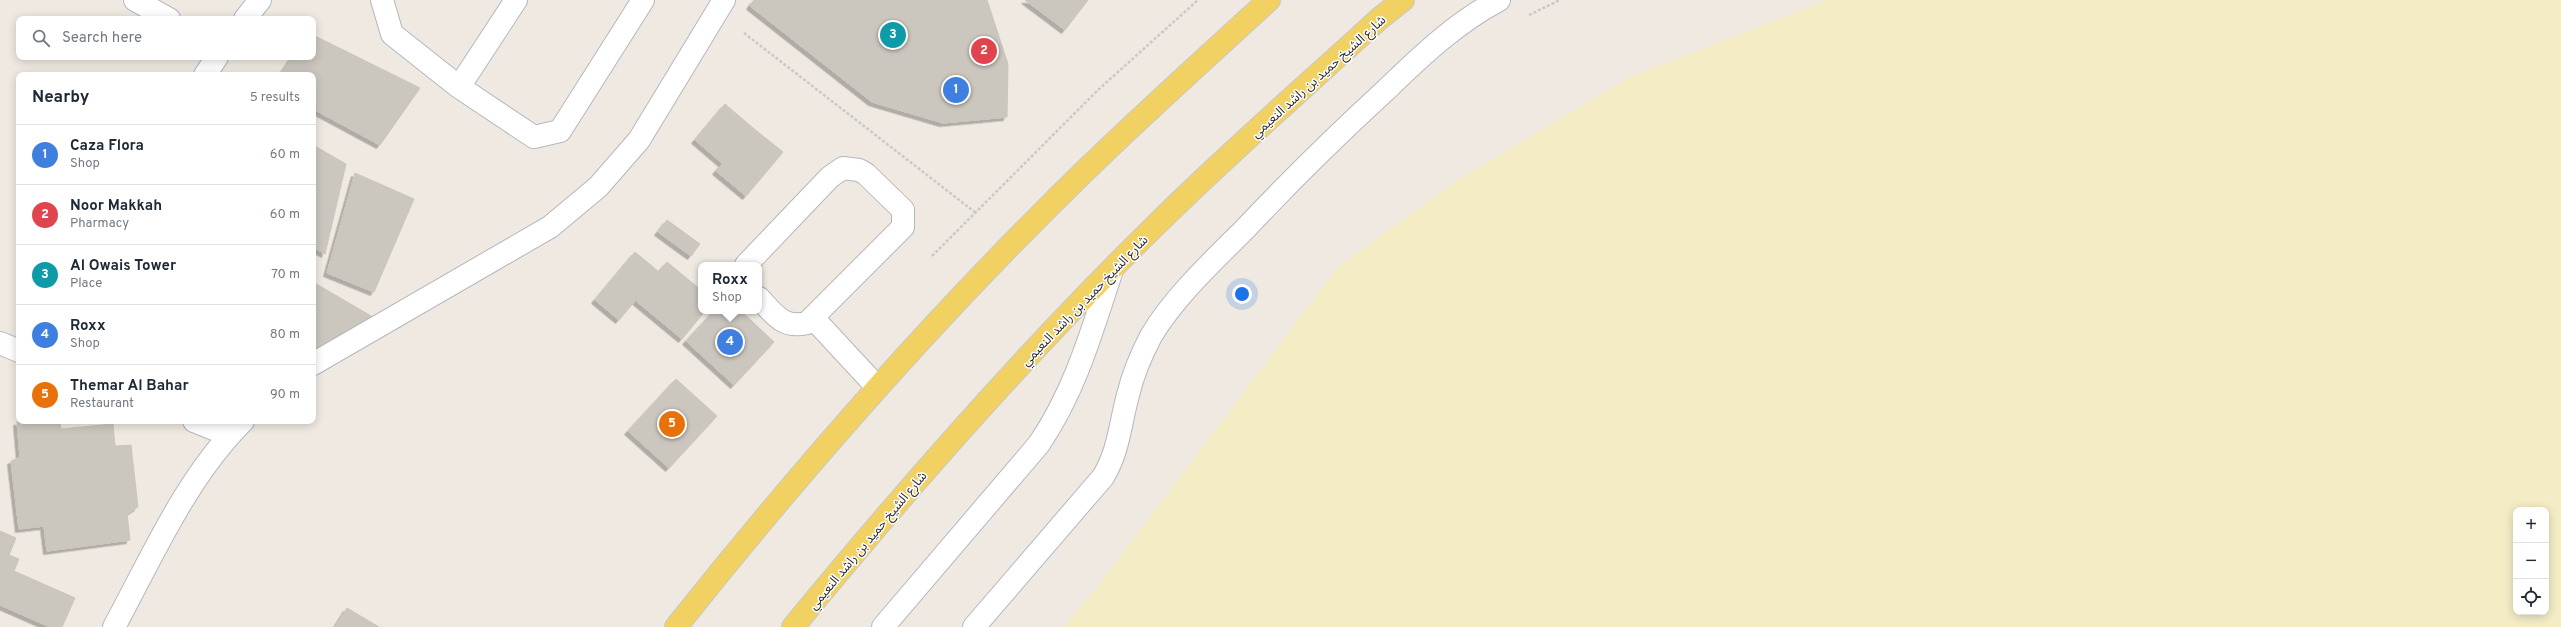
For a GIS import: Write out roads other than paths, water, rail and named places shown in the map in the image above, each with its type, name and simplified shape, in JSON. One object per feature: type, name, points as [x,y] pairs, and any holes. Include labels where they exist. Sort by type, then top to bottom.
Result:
[{"type":"main road","points":[[676,627],[777,503],[877,387],[982,275],[1090,166],[1269,0]]},
{"type":"main road","name":"شارع الشيخ حميد بن راشد النعيمي","points":[[793,627],[948,444],[1112,270],[1161,220],[1379,19],[1403,0]]},
{"type":"street","points":[[135,0],[164,16]]},
{"type":"street","points":[[247,16],[260,0]]},
{"type":"street","points":[[382,0],[392,34],[459,87],[534,137],[560,131],[643,0]]},
{"type":"street","points":[[459,87],[516,0]]},
{"type":"street","points":[[974,627],[1103,477],[1112,462],[1137,365],[1152,335],[1171,308],[1291,180],[1354,119],[1455,29],[1499,0]]},
{"type":"street","points":[[316,362],[550,226],[581,203],[620,165],[639,140],[720,6]]},
{"type":"street","points":[[207,72],[215,60]]},
{"type":"street","points":[[749,262],[836,172],[843,168],[851,168],[866,174],[903,210],[903,227],[814,318],[807,323],[790,326],[782,322],[762,301]]},
{"type":"street","points":[[883,627],[1039,444],[1055,419],[1080,365],[1112,270]]},
{"type":"street","points":[[814,318],[877,387]]},
{"type":"street","points":[[0,343],[16,350]]},
{"type":"street","points":[[114,627],[189,491],[236,428],[212,424]]},
{"type":"place","name":"Al Owais Tower","points":[[893,35]]},
{"type":"place","name":"Noor Makkah","points":[[984,51]]},
{"type":"place","name":"Caza Flora","points":[[956,90]]},
{"type":"place","name":"Roxx","points":[[730,342]]},
{"type":"place","name":"Themar Al Bahar","points":[[672,424]]}]
